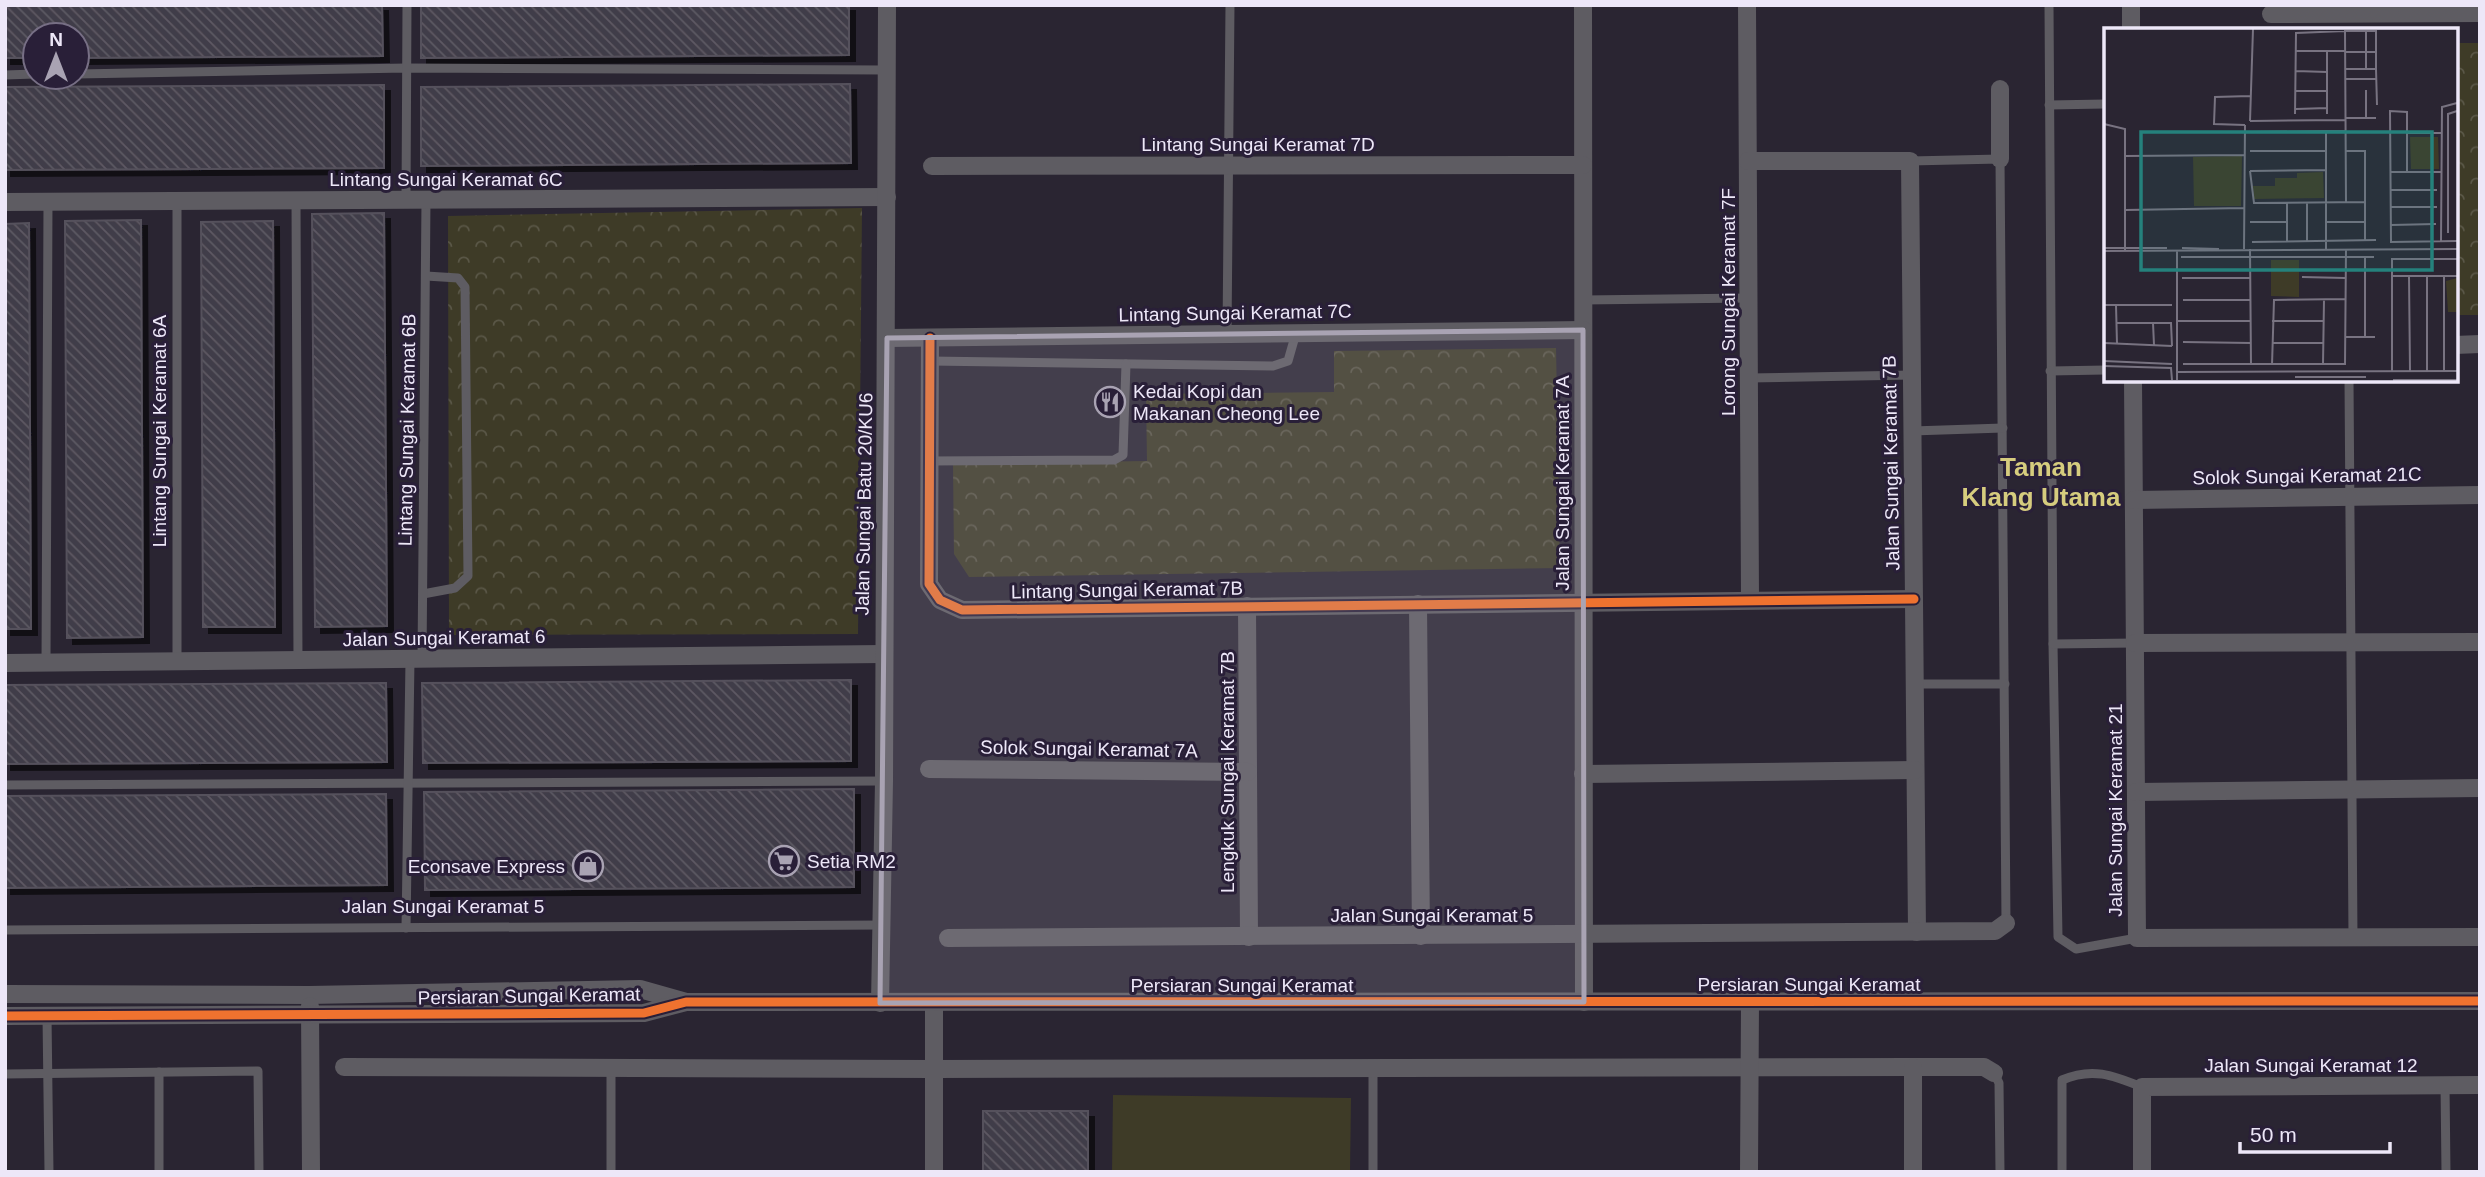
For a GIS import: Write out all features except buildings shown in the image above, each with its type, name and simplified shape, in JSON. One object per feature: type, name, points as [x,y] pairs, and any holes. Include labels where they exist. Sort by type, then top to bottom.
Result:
[{"type":"street","name":"Jalan Sungai Batu 20/KU6","points":[[880,1003],[884,781],[887,5]]},
{"type":"street","name":"Jalan Sungai Keramat 7A","points":[[1583,5],[1584,1002]]},
{"type":"street","name":"Lorong Sungai Keramat 7F","points":[[1747,5],[1750,599]]},
{"type":"street","points":[[2131,5],[2131,28]]},
{"type":"street","points":[[2271,16],[2480,13]]},
{"type":"street","points":[[2000,89],[2000,159]]},
{"type":"street","points":[[1748,161],[1910,161]]},
{"type":"street","name":"Jalan Sungai Keramat 7B","points":[[1910,161],[1917,932]]},
{"type":"street","name":"Lintang Sungai Keramat 7D","points":[[932,166],[1583,165]]},
{"type":"street","name":"Lintang Sungai Keramat 6C","points":[[5,202],[887,197]]},
{"type":"street","name":"Lintang Sungai Keramat 7C","points":[[887,338],[1583,330]]},
{"type":"street","name":"Lintang Sungai Keramat 7B","points":[[930,338],[929,583],[940,600],[962,610],[1914,598]]},
{"type":"street","points":[[2457,345],[2480,344]]},
{"type":"street","name":"Jalan Sungai Keramat 21","points":[[2133,382],[2137,938],[2480,937]]},
{"type":"street","name":"Solok Sungai Keramat 21C","points":[[2134,500],[2480,495]]},
{"type":"street","points":[[1418,604],[1421,936]]},
{"type":"street","name":"Lengkuk Sungai Keramat 7B","points":[[1247,606],[1249,937]]},
{"type":"street","points":[[2135,643],[2480,642]]},
{"type":"street","name":"Jalan Sungai Keramat 6","points":[[5,663],[883,654]]},
{"type":"street","name":"Solok Sungai Keramat 7A","points":[[929,769],[1248,772]]},
{"type":"street","points":[[1583,774],[1915,770]]},
{"type":"street","points":[[2136,792],[2480,788]]},
{"type":"street","name":"Jalan Sungai Keramat 5","points":[[948,938],[1583,936],[1995,931],[2006,923]]},
{"type":"street","name":"Persiaran Sungai Keramat","points":[[5,994],[309,995],[640,989],[686,1002]]},
{"type":"street","points":[[309,995],[311,1172]]},
{"type":"street","name":"Persiaran Sungai Keramat","points":[[5,1016],[644,1013],[686,1002],[2480,1001]]},
{"type":"street","points":[[1749,1172],[1750,1002]]},
{"type":"street","points":[[934,1003],[934,1172]]},
{"type":"street","points":[[345,1066],[934,1069],[1913,1066],[1984,1067],[1994,1073]]},
{"type":"street","points":[[1913,1066],[1913,1172]]},
{"type":"street","name":"Jalan Sungai Keramat 12","points":[[2142,1087],[2480,1085]]},
{"type":"street","points":[[2142,1087],[2142,1172]]},
{"type":"lane","points":[[406,200],[407,5]]},
{"type":"lane","points":[[1227,334],[1230,5]]},
{"type":"lane","points":[[2049,5],[2050,371],[2058,937],[2076,949],[2137,938]]},
{"type":"lane","points":[[91,74],[406,68],[887,70]]},
{"type":"lane","points":[[2049,105],[2104,104]]},
{"type":"lane","points":[[1910,161],[2000,159],[2006,923]]},
{"type":"lane","points":[[296,200],[298,661]]},
{"type":"lane","name":"Lintang Sungai Keramat 6B","points":[[406,928],[408,784],[423,594],[426,200]]},
{"type":"lane","name":"Lintang Sungai Keramat 6A","points":[[177,201],[177,662]]},
{"type":"lane","points":[[46,663],[48,202]]},
{"type":"lane","points":[[423,594],[455,588],[468,576],[465,287],[458,278],[426,276]]},
{"type":"lane","points":[[1583,300],[1748,298]]},
{"type":"lane","points":[[930,361],[1273,366],[1288,361],[1296,333]]},
{"type":"lane","points":[[928,461],[1114,460],[1122,455],[1126,364]]},
{"type":"lane","points":[[2050,371],[2104,370]]},
{"type":"lane","points":[[1749,378],[1912,375]]},
{"type":"lane","points":[[2349,382],[2353,937]]},
{"type":"lane","points":[[1912,430],[2003,428]]},
{"type":"lane","points":[[2053,644],[2135,643]]},
{"type":"lane","points":[[1915,684],[2005,684]]},
{"type":"lane","points":[[5,785],[884,781]]},
{"type":"lane","name":"Jalan Sungai Keramat 5","points":[[5,930],[881,925]]},
{"type":"lane","points":[[47,1016],[49,1172]]},
{"type":"lane","points":[[611,1066],[611,1172]]},
{"type":"lane","points":[[1373,1068],[1373,1172]]},
{"type":"lane","points":[[5,1074],[258,1071],[260,1172]]},
{"type":"lane","points":[[2062,1172],[2062,1080],[2086,1071],[2106,1073],[2142,1087]]},
{"type":"lane","points":[[159,1072],[159,1172]]},
{"type":"lane","points":[[1994,1073],[1999,1083],[2000,1172]]},
{"type":"lane","points":[[2445,1085],[2446,1172]]},
{"type":"highlighted area","points":[[1583,330],[1584,1002],[880,1003],[887,338]]},
{"type":"green space","points":[[2457,43],[2480,43],[2480,315],[2457,315]]},
{"type":"green space","points":[[862,208],[858,634],[449,635],[448,216]]},
{"type":"green space","points":[[1556,348],[1560,568],[969,577],[954,554],[953,464],[1147,461],[1146,394],[1334,392],[1334,351]]},
{"type":"green space","points":[[1113,1095],[1351,1098],[1350,1172],[1112,1172]]},
{"type":"cycle path","points":[[930,338],[929,584],[940,600],[962,610],[1914,599]]},
{"type":"cycle path","points":[[5,1016],[644,1013],[686,1002],[2480,1001]]},
{"type":"place","name":"Kedai Kopi dan Makanan Cheong Lee","points":[[1110,402]]},
{"type":"place","name":"Setia RM2","points":[[784,861]]},
{"type":"place","name":"Econsave Express","points":[[588,866]]},
{"type":"district","name":"Taman Klang Utama","points":[[2041,482]]}]
